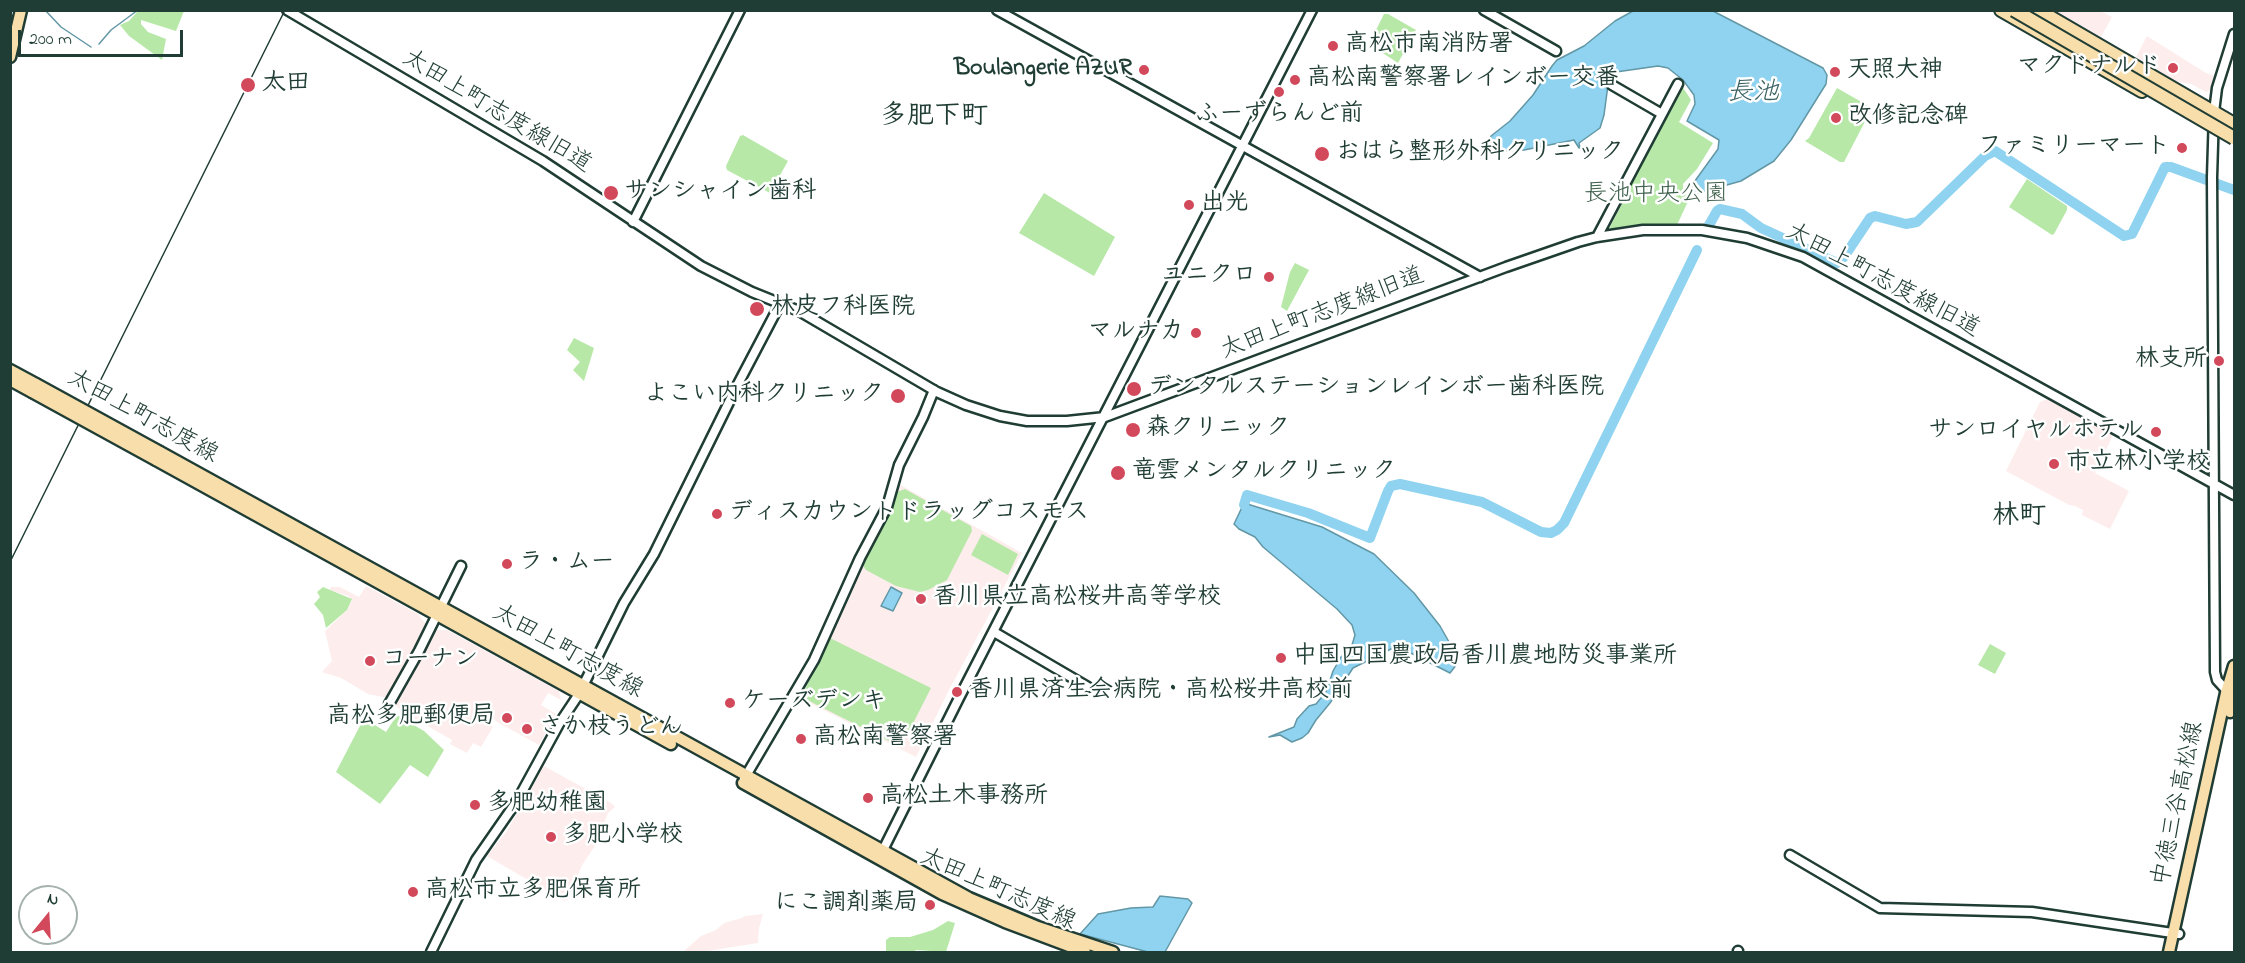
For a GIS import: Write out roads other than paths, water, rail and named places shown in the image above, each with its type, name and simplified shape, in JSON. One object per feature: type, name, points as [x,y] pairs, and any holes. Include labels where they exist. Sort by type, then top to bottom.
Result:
[{"type":"highway","points":[[2001,10],[2235,143]]},
{"type":"highway","points":[[2014,10],[2235,138]]},
{"type":"highway","points":[[2030,10],[2235,129]]},
{"type":"highway","points":[[2038,10],[2235,124]]},
{"type":"main road","points":[[10,57],[21,10]]},
{"type":"main road","name":"太田上町志度線","points":[[10,370],[34,388],[824,823],[965,905],[1085,952]]},
{"type":"main road","name":"太田上町志度線","points":[[10,380],[34,388]]},
{"type":"main road","name":"中徳三谷高松線","points":[[2169,952],[2176,933],[2231,694],[2235,666]]},
{"type":"main road","name":"太田上町志度線","points":[[881,855],[984,905],[1049,931],[1113,952]]},
{"type":"main road","name":"中徳三谷高松線","points":[[2175,952],[2176,933]]},
{"type":"street","name":"太田上町志度線旧道","points":[[287,10],[543,161],[711,272],[799,311],[934,390],[966,405],[1000,416],[1027,421],[1067,421],[1105,417],[1480,277],[1597,237],[1643,230],[1702,230],[1747,238],[1803,257],[2235,495]]},
{"type":"street","points":[[633,222],[740,10]]},
{"type":"street","points":[[997,10],[1480,277]]},
{"type":"street","points":[[881,855],[1312,10]]},
{"type":"street","points":[[1484,10],[1556,51]]},
{"type":"street","points":[[2231,694],[2217,680],[2215,672],[2213,182],[2214,112],[2217,88],[2235,34]]},
{"type":"street","points":[[1597,237],[1678,84]]},
{"type":"street","points":[[1612,85],[1662,114]]},
{"type":"street","points":[[431,952],[476,860],[517,801],[559,723],[581,690],[616,617],[654,554],[780,304]]},
{"type":"street","points":[[744,779],[814,660],[860,558],[887,507],[899,465],[934,390]]},
{"type":"street","points":[[389,705],[461,566]]},
{"type":"street","points":[[994,632],[1088,687]]},
{"type":"street","points":[[1790,855],[1880,908],[2032,912],[2176,933]]},
{"type":"water","name":"長池","points":[[1633,11],[1713,11],[1823,68],[1827,75],[1826,84],[1791,140],[1774,161],[1741,181],[1695,194],[1692,185],[1718,149],[1719,140],[1687,121],[1695,104],[1694,95],[1683,80],[1668,68],[1658,66],[1616,72],[1608,85],[1600,128],[1579,143],[1580,148],[1574,140],[1524,150],[1485,152],[1491,136],[1510,121],[1533,95],[1557,60],[1584,46],[1615,21]]},
{"type":"water","points":[[1244,503],[1322,527],[1374,554],[1414,593],[1440,626],[1457,656],[1457,664],[1450,673],[1397,646],[1353,668],[1330,703],[1302,738],[1292,742],[1280,735],[1269,737],[1294,727],[1297,719],[1309,706],[1316,704],[1326,692],[1333,671],[1341,657],[1352,645],[1355,635],[1352,625],[1337,609],[1263,547],[1255,537],[1234,524]]},
{"type":"water","points":[[891,587],[902,593],[893,611],[881,606]]},
{"type":"water","points":[[1160,896],[1188,899],[1192,903],[1165,952],[1148,952],[1080,934],[1098,914],[1153,907]]},
{"type":"waterway","points":[[45,10],[61,27],[91,47]]},
{"type":"waterway","points":[[99,44],[111,30],[138,10]]},
{"type":"waterway","points":[[1708,227],[1720,209],[1742,214],[1761,228],[1837,263],[1844,257],[1870,218],[1875,216],[1906,224],[1917,222],[1985,156],[1995,151],[2124,236],[2132,234],[2165,167],[2171,167],[2234,190]]},
{"type":"waterway","points":[[1244,505],[1247,495],[1308,513],[1370,538],[1388,491],[1391,486],[1400,484],[1482,502],[1541,532],[1551,533],[1557,530],[1564,523],[1697,250]]},
{"type":"railway","points":[[10,562],[285,10]]},
{"type":"place","name":"高松市南消防署","points":[[1333,46]]},
{"type":"place","name":"マクドナルド","points":[[2173,68]]},
{"type":"place","name":"Boulangerie AZUR","points":[[1144,70]]},
{"type":"place","name":"天照大神","points":[[1835,72]]},
{"type":"place","name":"高松南警察署レインボー交番","points":[[1295,80]]},
{"type":"place","name":"太田","points":[[248,85]]},
{"type":"place","name":"ふーずらんど前","points":[[1279,92]]},
{"type":"place","name":"改修記念碑","points":[[1836,118]]},
{"type":"place","name":"ファミリーマート","points":[[2182,148]]},
{"type":"place","name":"おはら整形外科クリニック","points":[[1322,154]]},
{"type":"place","name":"サンシャイン歯科","points":[[611,193]]},
{"type":"place","name":"出光","points":[[1189,205]]},
{"type":"place","name":"ユニクロ","points":[[1269,277]]},
{"type":"place","name":"林皮フ科医院","points":[[757,309]]},
{"type":"place","name":"マルナカ","points":[[1196,333]]},
{"type":"place","name":"林支所","points":[[2219,361]]},
{"type":"place","name":"デンタルステーションレインボー歯科医院","points":[[1134,389]]},
{"type":"place","name":"よこい内科クリニック","points":[[898,396]]},
{"type":"place","name":"森クリニック","points":[[1133,430]]},
{"type":"place","name":"サンロイヤルホテル","points":[[2156,432]]},
{"type":"place","name":"市立林小学校","points":[[2054,464]]},
{"type":"place","name":"竜雲メンタルクリニック","points":[[1118,473]]},
{"type":"place","name":"ディスカウントドラッグコスモス","points":[[717,514]]},
{"type":"place","name":"ラ・ムー","points":[[507,564]]},
{"type":"place","name":"香川県立高松桜井高等学校","points":[[921,599]]},
{"type":"place","name":"中国四国農政局香川農地防災事業所","points":[[1281,658]]},
{"type":"place","name":"コーナン","points":[[370,661]]},
{"type":"place","name":"香川県済生会病院・高松桜井高校前","points":[[957,692]]},
{"type":"place","name":"ケーズデンキ","points":[[730,703]]},
{"type":"place","name":"高松多肥郵便局","points":[[507,718]]},
{"type":"place","name":"さか枝うどん","points":[[527,729]]},
{"type":"place","name":"高松南警察署","points":[[801,739]]},
{"type":"place","name":"高松土木事務所","points":[[868,798]]},
{"type":"place","name":"多肥幼稚園","points":[[475,805]]},
{"type":"place","name":"多肥小学校","points":[[551,837]]},
{"type":"place","name":"高松市立多肥保育所","points":[[413,892]]},
{"type":"place","name":"にこ調剤薬局","points":[[930,905]]},
{"type":"district","name":"多肥下町","points":[[934,119]]},
{"type":"district","name":"林町","points":[[2019,519]]},
{"type":"park label","name":"長池中央公園","points":[[1656,196]]}]
